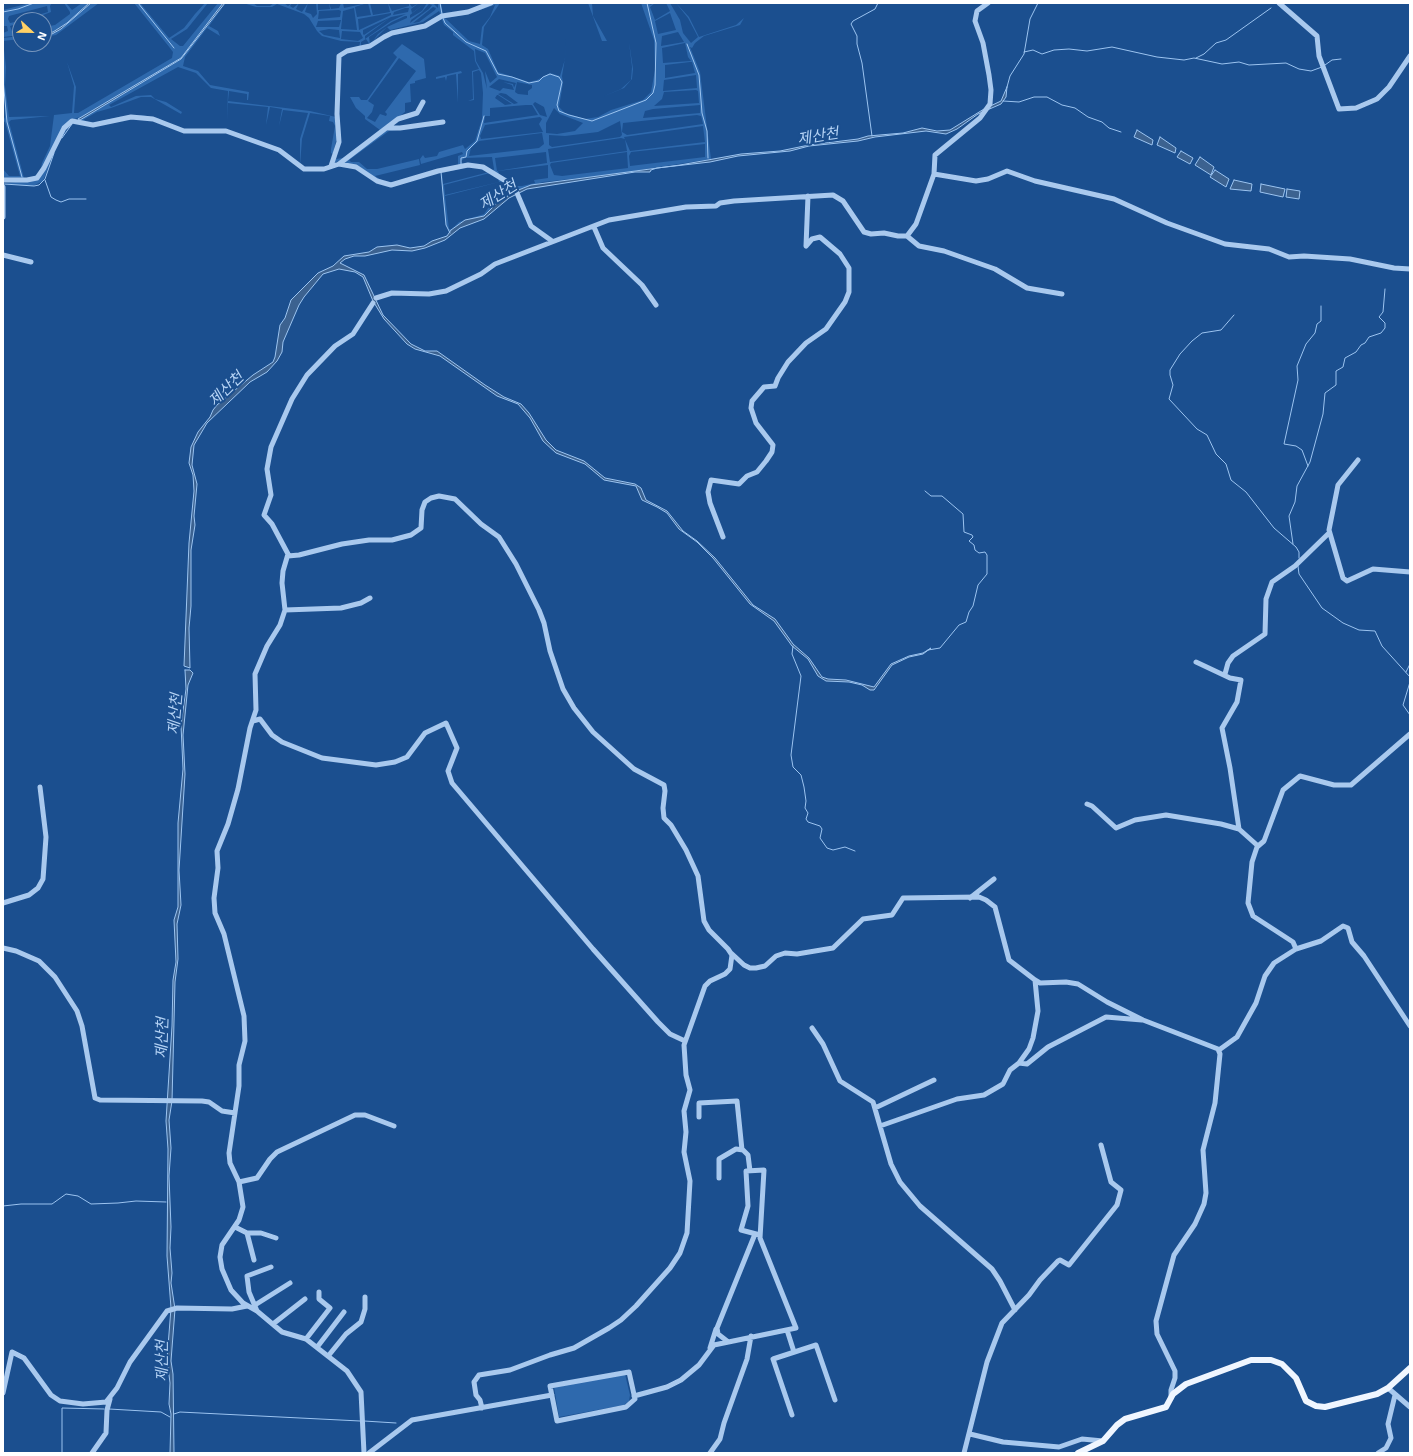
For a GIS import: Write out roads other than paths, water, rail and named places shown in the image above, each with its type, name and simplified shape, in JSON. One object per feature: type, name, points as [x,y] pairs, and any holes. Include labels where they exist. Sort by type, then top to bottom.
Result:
[{"type":"main road","points":[[1078,1453],[1103,1441],[1119,1422],[1139,1414],[1163,1409],[1167,1406],[1175,1391],[1186,1384],[1253,1360],[1274,1360],[1286,1367],[1296,1378],[1306,1401],[1316,1406],[1334,1406],[1377,1394],[1388,1388],[1410,1368]]},
{"type":"street","points":[[331,166],[339,142],[337,114],[339,56],[347,51],[370,46],[384,37],[398,31],[424,26],[442,16],[468,12],[491,3]]},
{"type":"street","points":[[907,236],[916,224],[934,174],[934,160],[937,152],[980,118],[990,104],[991,90],[989,75],[983,43],[975,21],[977,11],[988,3]]},
{"type":"street","points":[[1279,3],[1317,36],[1319,56],[1339,109],[1356,108],[1374,102],[1407,66],[1410,56]]},
{"type":"street","points":[[3,181],[33,180],[37,178],[44,168],[64,128],[72,120],[93,125],[131,117],[154,119],[184,131],[226,131],[279,150],[304,169],[324,169],[339,164],[398,119],[417,113],[423,102]]},
{"type":"street","points":[[387,128],[400,128],[443,122]]},
{"type":"street","points":[[339,164],[356,167],[377,181],[391,185],[438,171],[468,165],[483,167],[514,186],[530,226],[552,241]]},
{"type":"street","points":[[934,174],[976,181],[988,179],[1007,171],[1035,181],[1114,199],[1167,223],[1225,244],[1269,249],[1289,257],[1304,256],[1350,259],[1388,267],[1410,269]]},
{"type":"street","points":[[3,187],[3,217]]},
{"type":"street","points":[[364,1453],[361,1392],[345,1369],[318,1346],[306,1339],[286,1333],[235,1296],[229,1288],[221,1263],[222,1245],[228,1234],[235,1227],[241,1216],[243,1207],[239,1182],[229,1160],[239,1086],[238,1065],[245,1041],[244,1016],[224,934],[215,913],[214,898],[218,868],[217,851],[228,824],[238,789],[250,728],[257,708],[255,674],[267,646],[280,625],[285,610],[282,583],[283,571],[288,556],[272,524],[264,515],[265,508],[270,498],[267,469],[273,442],[292,398],[310,371],[335,346],[353,334],[374,300],[392,293],[429,294],[446,291],[481,274],[495,264],[615,218],[686,207],[714,206],[734,201],[829,194],[838,196],[864,232],[871,234],[884,233],[907,236],[919,246],[934,248],[995,269],[1027,288],[1045,293],[1062,294]]},
{"type":"street","points":[[723,537],[710,503],[708,488],[711,480],[739,484],[747,476],[756,472],[766,461],[772,452],[773,445],[756,423],[752,412],[752,401],[764,388],[775,386],[788,362],[806,343],[827,327],[845,302],[849,292],[849,268],[842,256],[820,237],[812,239],[806,246],[808,196]]},
{"type":"street","points":[[594,227],[603,248],[642,285],[656,305]]},
{"type":"street","points":[[3,254],[31,262]]},
{"type":"street","points":[[1358,460],[1338,485],[1329,533],[1340,571],[1346,581],[1374,569],[1410,572]]},
{"type":"street","points":[[288,556],[314,552],[337,545],[368,540],[392,540],[411,536],[421,528],[422,510],[425,502],[431,498],[439,496],[455,499],[481,524],[499,537],[516,564],[539,610],[561,684],[574,708],[593,732],[630,765],[639,772],[664,785],[664,818],[671,825],[689,854],[698,876],[704,921],[709,930],[731,954],[744,965],[750,968],[756,968],[765,966],[776,956],[785,953],[797,954],[833,948],[863,919],[892,915],[904,898],[940,896],[970,898],[979,897],[995,907],[1009,960],[1035,980],[1040,983],[1066,982],[1078,984],[1107,1002],[1143,1020],[1206,1043],[1219,1050]]},
{"type":"street","points":[[1225,674],[1228,662],[1233,656],[1265,634],[1266,599],[1272,582],[1295,566],[1329,533]]},
{"type":"street","points":[[285,610],[341,608],[361,603],[370,598]]},
{"type":"street","points":[[1196,662],[1225,674],[1230,678],[1241,680],[1237,702],[1222,728],[1230,768],[1239,829]]},
{"type":"street","points":[[253,721],[260,719],[272,735],[282,742],[322,758],[376,765],[396,762],[406,757],[425,733],[446,723],[457,748],[448,771],[452,783],[593,949],[648,1011],[668,1031],[685,1041]]},
{"type":"street","points":[[1296,949],[1292,942],[1254,916],[1248,906],[1250,871],[1258,846],[1264,841],[1283,790],[1296,778],[1304,776],[1334,785],[1350,785],[1410,734]]},
{"type":"street","points":[[3,903],[29,895],[38,888],[42,880],[46,837],[40,787]]},
{"type":"street","points":[[1086,804],[1092,806],[1116,828],[1135,820],[1166,815],[1221,824],[1239,829],[1258,846]]},
{"type":"street","points":[[970,898],[994,879]]},
{"type":"street","points":[[1171,1398],[1170,1390],[1175,1378],[1175,1371],[1157,1334],[1156,1321],[1174,1255],[1195,1224],[1204,1204],[1206,1193],[1203,1150],[1215,1103],[1219,1050],[1237,1037],[1256,1003],[1263,981],[1271,967],[1279,959],[1296,949],[1318,943],[1341,927],[1346,927],[1352,942],[1410,1026]]},
{"type":"street","points":[[3,948],[39,961],[55,977],[77,1011],[82,1026],[95,1098],[100,1100],[166,1099],[207,1101],[222,1111],[235,1113]]},
{"type":"street","points":[[482,1408],[480,1400],[476,1395],[474,1382],[479,1375],[510,1370],[574,1348],[608,1328],[621,1320],[636,1306],[666,1272],[680,1253],[687,1233],[690,1181],[684,1152],[686,1132],[684,1111],[690,1090],[686,1075],[685,1041],[705,986],[710,981],[725,974],[730,969],[732,963],[731,954]]},
{"type":"street","points":[[880,1126],[957,1099],[984,1094],[1003,1084],[1010,1070],[1019,1063],[1028,1049],[1035,1032],[1038,1007],[1035,980]]},
{"type":"street","points":[[1019,1063],[1027,1064],[1048,1046],[1075,1032],[1091,1026],[1106,1017],[1143,1020]]},
{"type":"street","points":[[812,1028],[823,1044],[840,1081],[870,1100],[875,1108],[891,1164],[900,1182],[920,1206],[992,1269],[1015,1310]]},
{"type":"street","points":[[875,1108],[934,1080]]},
{"type":"street","points":[[699,1117],[699,1103],[737,1100],[742,1150]]},
{"type":"street","points":[[239,1182],[257,1178],[270,1158],[277,1152],[355,1115],[365,1115],[394,1126]]},
{"type":"street","points":[[964,1453],[994,1340],[1002,1323],[1058,1261],[1060,1260],[1069,1265],[1117,1205],[1121,1190],[1111,1182],[1101,1145]]},
{"type":"street","points":[[719,1178],[719,1159],[733,1150],[742,1150],[748,1155],[750,1171]]},
{"type":"street","points":[[709,1351],[717,1328],[758,1235],[764,1170],[746,1171],[748,1206],[741,1230],[758,1235]]},
{"type":"street","points":[[235,1227],[247,1233],[261,1233],[276,1238]]},
{"type":"street","points":[[247,1233],[254,1260]]},
{"type":"street","points":[[634,1396],[667,1387],[681,1380],[699,1365],[714,1345],[751,1336],[796,1328],[758,1235]]},
{"type":"street","points":[[257,1311],[249,1292],[246,1276],[271,1266]]},
{"type":"street","points":[[255,1305],[290,1283]]},
{"type":"street","points":[[306,1339],[330,1308],[319,1299],[319,1292]]},
{"type":"street","points":[[329,1355],[346,1334],[361,1322],[365,1309],[365,1297]]},
{"type":"street","points":[[273,1324],[305,1300]]},
{"type":"street","points":[[92,1453],[106,1433],[107,1410],[110,1398],[130,1362],[164,1313],[170,1309],[178,1308],[232,1309],[247,1306]]},
{"type":"street","points":[[318,1346],[344,1312]]},
{"type":"street","points":[[717,1328],[720,1337],[728,1341]]},
{"type":"street","points":[[787,1330],[794,1352]]},
{"type":"street","points":[[710,1453],[720,1439],[749,1351],[751,1336]]},
{"type":"street","points":[[743,1338],[749,1351]]},
{"type":"street","points":[[792,1414],[773,1359],[794,1352],[816,1345],[835,1400]]},
{"type":"street","points":[[3,1393],[12,1352],[24,1358],[51,1395],[60,1401],[83,1404],[104,1402],[110,1398]]},
{"type":"street","points":[[629,1372],[635,1399],[622,1409],[557,1421],[552,1395],[550,1386],[629,1372]]},
{"type":"street","points":[[1388,1388],[1410,1407]]},
{"type":"street","points":[[369,1453],[412,1420],[552,1395]]},
{"type":"street","points":[[1378,1453],[1386,1448],[1391,1438],[1388,1424],[1395,1395]]},
{"type":"street","points":[[970,1434],[1003,1442],[1059,1447],[1082,1439],[1103,1441]]},
{"type":"waterway","points":[[3,12],[18,9],[34,3]]},
{"type":"waterway","points":[[138,3],[174,48]]},
{"type":"waterway","points":[[440,3],[442,14]]},
{"type":"waterway","points":[[443,18],[445,23],[466,42],[486,51],[498,74],[529,83],[539,81],[543,77],[550,74],[559,77],[562,82],[557,105],[559,111],[592,121],[646,100],[653,93],[655,85],[656,43],[647,3]]},
{"type":"waterway","points":[[872,136],[857,36],[851,24],[853,21],[875,9],[878,3]]},
{"type":"waterway","points":[[1007,87],[1010,76],[1024,54],[1030,19],[1038,3]]},
{"type":"waterway","points":[[1196,58],[1204,54],[1216,43],[1226,40],[1271,8]]},
{"type":"waterway","points":[[687,44],[699,75],[702,113],[707,131],[708,158]]},
{"type":"waterway","points":[[1024,52],[1033,50],[1042,54],[1054,50],[1069,49],[1087,51],[1112,47],[1157,57],[1184,60],[1194,58],[1222,64],[1239,62],[1249,65],[1286,63],[1299,69],[1311,71],[1322,67]]},
{"type":"waterway","points":[[1325,65],[1332,60],[1341,59]]},
{"type":"waterway","points":[[3,79],[7,122],[22,177]]},
{"type":"waterway","name":"제산천","points":[[1003,101],[1019,102],[1034,97],[1047,97],[1062,105],[1075,108],[1088,117],[1102,122],[1109,128],[1121,132]]},
{"type":"waterway","points":[[461,164],[461,158],[466,157],[467,151],[477,141],[484,116]]},
{"type":"waterway","points":[[62,138],[72,124]]},
{"type":"waterway","points":[[4,184],[39,185],[45,179],[54,153]]},
{"type":"waterway","points":[[441,172],[446,225],[450,233]]},
{"type":"waterway","points":[[45,180],[51,197],[56,200],[61,202],[69,199],[86,199]]},
{"type":"waterway","points":[[1293,544],[1289,516],[1295,502],[1297,486],[1310,462],[1323,414],[1325,393],[1336,385],[1336,371],[1343,367],[1345,358],[1356,352],[1369,337],[1381,333],[1385,328],[1385,323],[1379,317],[1383,312],[1385,289]]},
{"type":"waterway","points":[[1308,466],[1302,450],[1296,446],[1284,444],[1298,380],[1297,366],[1306,344],[1315,333],[1317,324],[1321,321],[1321,306]]},
{"type":"waterway","points":[[1234,315],[1221,330],[1202,333],[1180,354],[1170,370],[1173,385],[1169,399],[1197,429],[1207,435],[1216,454],[1226,464],[1231,480],[1246,492],[1274,528],[1296,547],[1299,552],[1299,558]]},
{"type":"waterway","points":[[925,491],[931,496],[942,496],[963,514],[964,532],[972,535],[973,537],[969,541],[974,545],[975,550],[979,553],[985,552],[987,555],[987,574],[978,585],[973,606],[969,612],[966,622],[959,625],[940,648],[928,650]]},
{"type":"waterway","points":[[1298,566],[1299,574],[1322,608],[1343,623],[1359,630],[1375,631],[1382,646],[1410,677]]},
{"type":"waterway","points":[[793,646],[792,654],[801,676],[791,755],[793,767],[801,775],[804,787],[806,801],[805,808],[808,813],[806,819],[808,822],[820,826],[822,829],[820,838],[827,848],[833,850],[845,847],[855,851]]},
{"type":"waterway","points":[[1406,672],[1410,664]]},
{"type":"waterway","points":[[1410,682],[1403,705],[1410,715]]},
{"type":"waterway","points":[[3,1206],[21,1204],[52,1204],[66,1194],[78,1196],[91,1204],[136,1201],[166,1202]]},
{"type":"waterway","points":[[62,1453],[62,1408],[104,1409]]},
{"type":"waterway","points":[[109,1409],[161,1412],[170,1417]]},
{"type":"waterway","points":[[174,1414],[180,1412],[360,1421]]},
{"type":"waterway","points":[[364,1421],[396,1423]]}]
